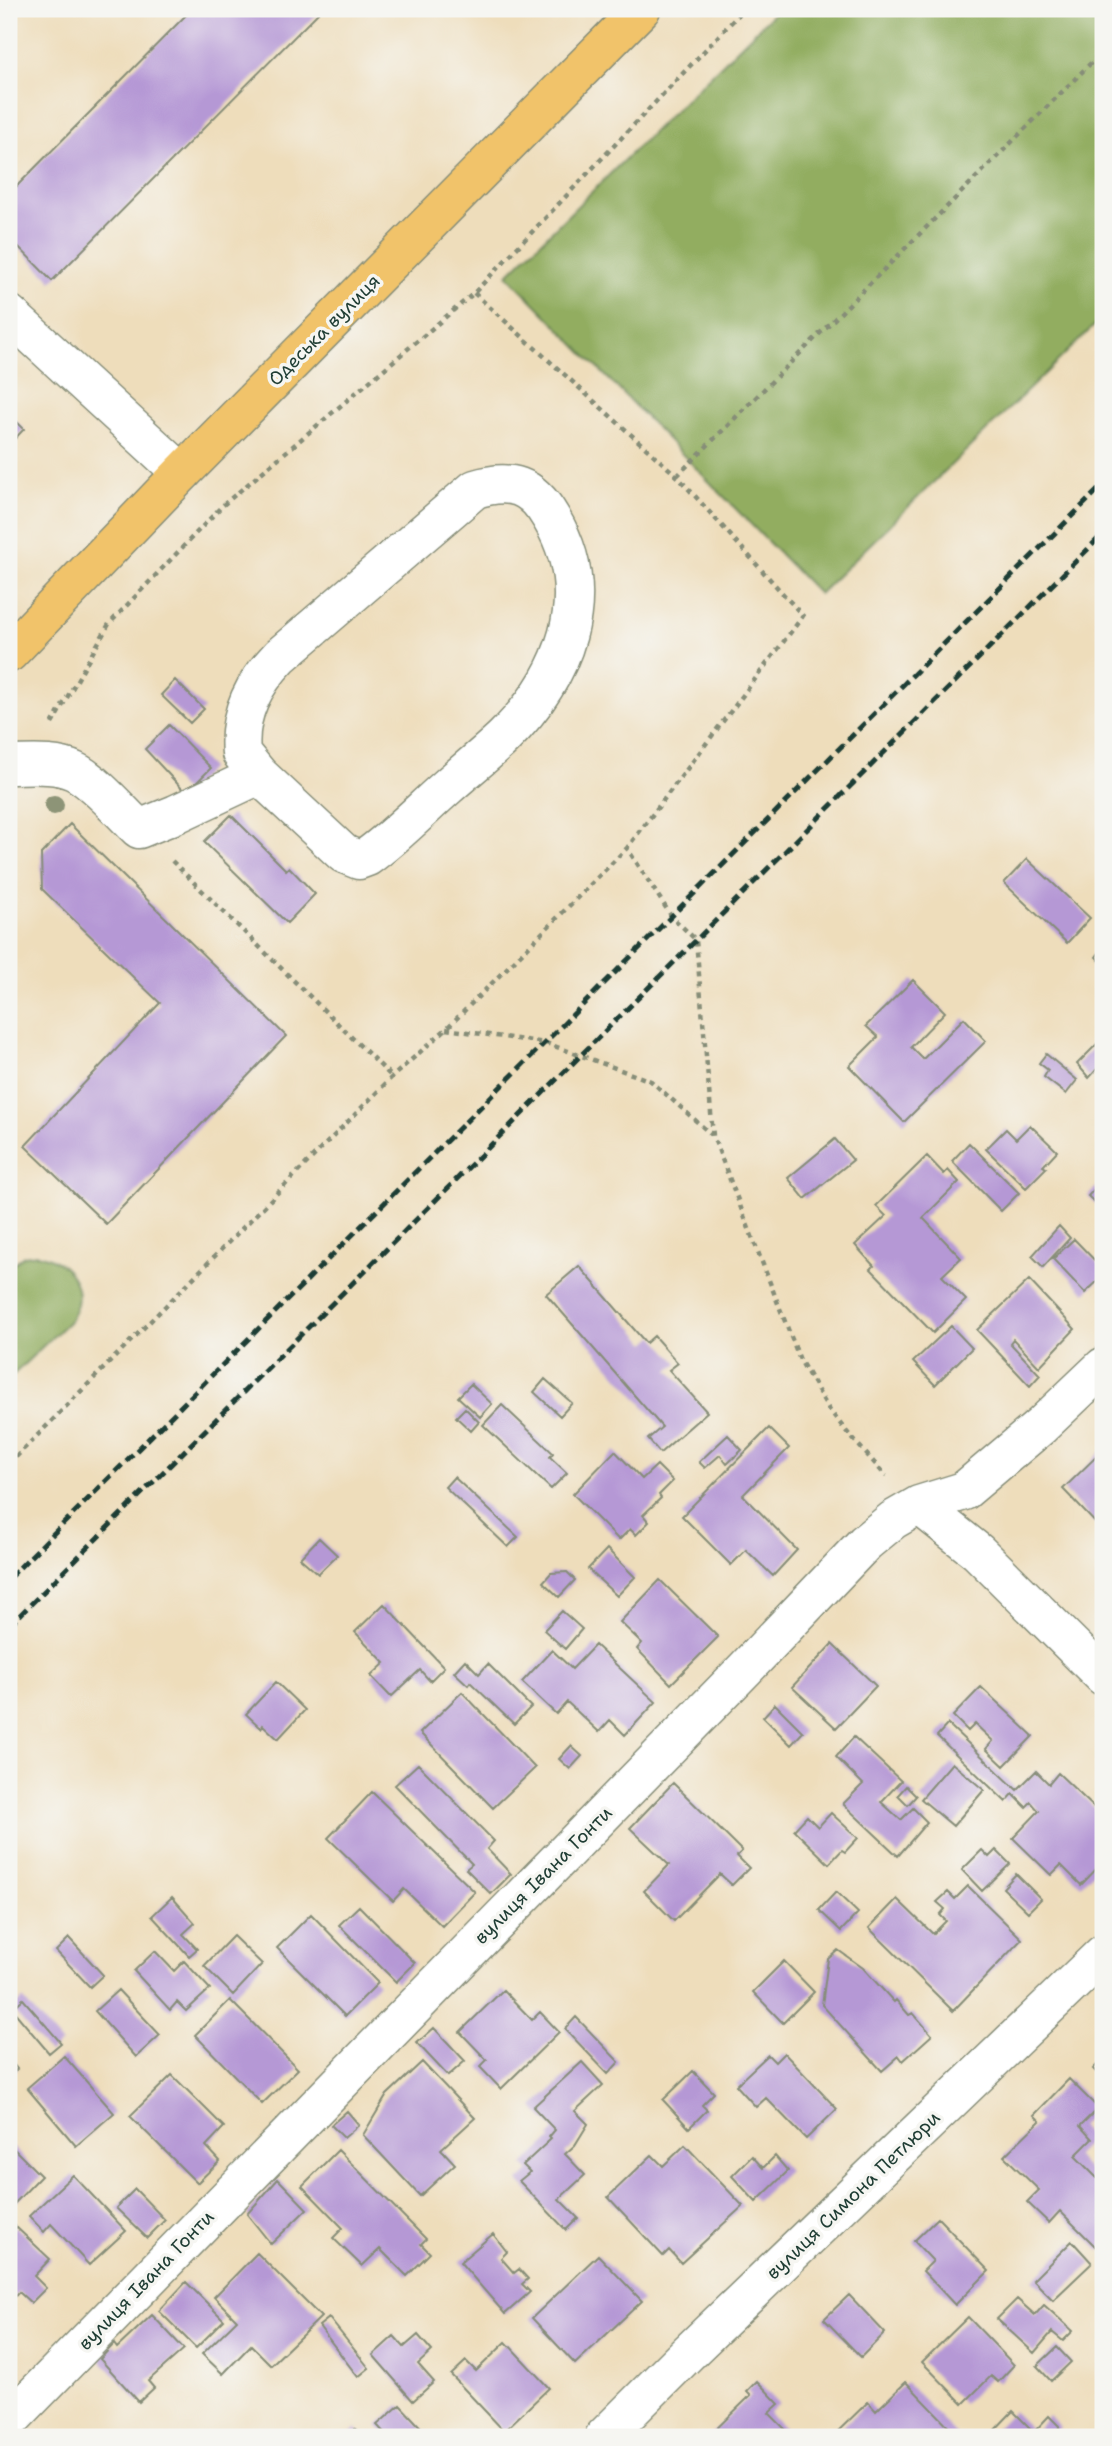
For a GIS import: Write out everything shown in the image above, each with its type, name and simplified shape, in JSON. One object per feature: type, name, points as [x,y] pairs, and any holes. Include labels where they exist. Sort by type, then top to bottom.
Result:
[{"type":"main road","name":"Одеська вулиця","points":[[9,653],[182,473],[641,9]]},
{"type":"street","points":[[9,314],[182,473]]},
{"type":"street","points":[[506,483],[534,495],[553,522],[568,557],[574,599],[572,618],[568,637],[548,679],[504,736],[374,852],[359,860],[344,854],[259,775],[241,753],[242,723],[249,697],[258,680],[280,656],[475,489],[506,483]]},
{"type":"street","points":[[18,765],[57,767],[74,771],[139,829],[259,775]]},
{"type":"street","name":"вулиця Івана Гонти","points":[[9,2421],[745,1669],[840,1568],[881,1530],[919,1505],[964,1491],[1013,1451],[1103,1367]]},
{"type":"street","points":[[919,1505],[978,1552],[1103,1676]]},
{"type":"street","name":"вулиця Симона Петлюри","points":[[604,2437],[1103,1954]]},
{"type":"path","points":[[18,765],[109,624],[222,506],[474,293],[744,9]]},
{"type":"path","points":[[677,476],[1103,51]]},
{"type":"path","points":[[9,1464],[392,1077],[446,1029],[627,848],[803,616],[677,476],[474,293]]},
{"type":"path","points":[[139,829],[392,1077]]},
{"type":"path","points":[[627,848],[672,917],[696,940],[713,1136],[790,1339],[810,1379],[846,1431],[870,1460],[919,1505]]},
{"type":"path","points":[[446,1029],[546,1043],[651,1081],[713,1136]]},
{"type":"green space","points":[[778,9],[1103,9],[1103,317],[819,594],[507,275]]},
{"type":"green space","points":[[37,1254],[59,1263],[67,1270],[77,1288],[78,1299],[69,1321],[9,1379],[9,1267],[24,1256]]},
{"type":"building","points":[[192,9],[322,9],[52,281],[9,237],[9,194]]},
{"type":"building","points":[[9,420],[13,424],[15,420],[24,429],[9,445]]},
{"type":"building","points":[[175,680],[204,709],[190,723],[161,695]]},
{"type":"building","points":[[169,725],[211,768],[186,793],[145,749]]},
{"type":"building","points":[[231,815],[286,870],[289,867],[315,894],[287,923],[204,842]]},
{"type":"building","points":[[70,824],[286,1036],[106,1224],[25,1146],[160,1003],[42,889],[41,854]]},
{"type":"building","points":[[1027,859],[1090,918],[1067,943],[1004,883]]},
{"type":"building","points":[[1103,948],[1103,964],[1096,957]]},
{"type":"building","points":[[913,980],[945,1012],[911,1047],[923,1059],[964,1018],[986,1041],[904,1122],[849,1066],[878,1037],[866,1026]]},
{"type":"building","points":[[1103,1038],[1103,1073],[1098,1068],[1089,1078],[1077,1064]]},
{"type":"building","points":[[1046,1054],[1077,1080],[1066,1094],[1044,1077],[1048,1070],[1039,1063]]},
{"type":"building","points":[[1030,1125],[1057,1151],[1043,1166],[1046,1168],[1026,1188],[986,1149],[1006,1129],[1016,1139]]},
{"type":"building","points":[[835,1139],[853,1160],[805,1199],[788,1178]]},
{"type":"building","points":[[969,1143],[1019,1193],[1001,1211],[952,1161]]},
{"type":"building","points":[[927,1156],[944,1174],[948,1170],[959,1182],[923,1218],[961,1258],[942,1276],[966,1300],[933,1333],[871,1269],[874,1266],[855,1245],[886,1216],[876,1206]]},
{"type":"building","points":[[1103,1180],[1103,1211],[1088,1196]]},
{"type":"building","points":[[1059,1226],[1070,1238],[1043,1267],[1032,1256]]},
{"type":"building","points":[[1074,1239],[1103,1269],[1103,1276],[1085,1293],[1053,1259]]},
{"type":"building","points":[[579,1266],[646,1343],[654,1336],[678,1363],[669,1370],[707,1412],[660,1453],[648,1439],[662,1427],[546,1294]]},
{"type":"building","points":[[1029,1280],[1075,1329],[1039,1367],[1013,1339],[1010,1343],[1040,1375],[1030,1386],[977,1330]]},
{"type":"building","points":[[951,1326],[972,1348],[935,1385],[913,1362]]},
{"type":"building","points":[[545,1379],[572,1403],[560,1416],[534,1392]]},
{"type":"building","points":[[471,1384],[492,1404],[480,1417],[458,1397]]},
{"type":"building","points":[[502,1405],[553,1453],[550,1457],[567,1473],[551,1489],[483,1425]]},
{"type":"building","points":[[465,1408],[479,1422],[471,1431],[456,1417]]},
{"type":"building","points":[[769,1428],[789,1448],[743,1495],[797,1550],[773,1576],[746,1550],[731,1565],[682,1516]]},
{"type":"building","points":[[728,1435],[742,1450],[727,1464],[720,1455],[705,1468],[699,1462]]},
{"type":"building","points":[[1103,1450],[1103,1531],[1063,1489]]},
{"type":"building","points":[[615,1451],[642,1479],[657,1465],[673,1481],[659,1495],[661,1498],[643,1515],[649,1522],[636,1535],[630,1529],[619,1540],[573,1494]]},
{"type":"building","points":[[454,1477],[518,1537],[508,1547],[445,1487]]},
{"type":"building","points":[[319,1538],[337,1555],[318,1574],[300,1558]]},
{"type":"building","points":[[607,1549],[635,1577],[617,1596],[588,1569]]},
{"type":"building","points":[[567,1572],[575,1580],[559,1597],[543,1582],[551,1573]]},
{"type":"building","points":[[660,1580],[718,1637],[671,1684],[637,1649],[642,1643],[620,1622]]},
{"type":"building","points":[[384,1604],[444,1667],[430,1681],[420,1670],[391,1697],[371,1676],[385,1663],[355,1632]]},
{"type":"building","points":[[562,1611],[582,1629],[565,1649],[544,1630]]},
{"type":"building","points":[[832,1644],[876,1686],[836,1728],[792,1687]]},
{"type":"building","points":[[595,1645],[656,1702],[625,1735],[610,1720],[599,1732],[567,1702],[556,1714],[522,1682],[552,1650],[572,1669]]},
{"type":"building","points":[[465,1660],[479,1674],[488,1664],[531,1707],[514,1724],[470,1682],[468,1685],[454,1672]]},
{"type":"building","points":[[276,1682],[305,1710],[278,1739],[246,1714]]},
{"type":"building","points":[[981,1687],[1033,1736],[1004,1766],[986,1749],[993,1741],[975,1724],[968,1731],[953,1716]]},
{"type":"building","points":[[462,1692],[535,1768],[493,1808],[420,1733]]},
{"type":"building","points":[[775,1704],[803,1732],[791,1745],[763,1717]]},
{"type":"building","points":[[948,1724],[1017,1790],[1036,1771],[1049,1784],[1058,1773],[1103,1816],[1103,1862],[1081,1885],[1061,1865],[1051,1875],[1013,1838],[1039,1811],[1031,1802],[1026,1807],[1013,1794],[1006,1802],[937,1736]]},
{"type":"building","points":[[854,1737],[901,1781],[881,1802],[901,1820],[913,1808],[927,1822],[898,1856],[843,1804],[863,1784],[836,1757]]},
{"type":"building","points":[[571,1746],[582,1756],[570,1769],[559,1759]]},
{"type":"building","points":[[952,1763],[984,1790],[953,1826],[921,1799]]},
{"type":"building","points":[[418,1764],[494,1841],[487,1849],[511,1874],[491,1894],[466,1869],[472,1864],[395,1785]]},
{"type":"building","points":[[673,1783],[742,1851],[737,1856],[749,1868],[732,1885],[720,1874],[674,1921],[644,1891],[669,1865],[630,1828]]},
{"type":"building","points":[[906,1786],[916,1796],[908,1805],[898,1795]]},
{"type":"building","points":[[372,1792],[475,1892],[442,1926],[404,1889],[393,1901],[328,1838]]},
{"type":"building","points":[[831,1813],[858,1838],[829,1864],[794,1830],[807,1816],[818,1827]]},
{"type":"building","points":[[982,1850],[989,1857],[996,1850],[1010,1864],[982,1891],[962,1870]]},
{"type":"building","points":[[1016,1874],[1041,1899],[1028,1912],[1003,1888]]},
{"type":"building","points":[[968,1886],[1022,1939],[953,2011],[869,1928],[897,1899],[933,1934],[946,1921],[940,1915],[945,1909],[937,1902],[948,1892],[955,1899]]},
{"type":"building","points":[[836,1892],[858,1913],[841,1931],[819,1910]]},
{"type":"building","points":[[172,1897],[195,1923],[183,1934],[197,1949],[189,1956],[152,1916]]},
{"type":"building","points":[[359,1906],[415,1963],[396,1982],[339,1925]]},
{"type":"building","points":[[311,1914],[378,1983],[345,2016],[277,1948]]},
{"type":"building","points":[[233,1936],[262,1964],[233,1995],[204,1966]]},
{"type":"building","points":[[69,1938],[103,1975],[90,1987],[56,1951]]},
{"type":"building","points":[[838,1950],[863,1968],[909,2015],[913,2013],[932,2035],[903,2061],[899,2056],[882,2071],[822,2005],[828,1959]]},
{"type":"building","points":[[155,1951],[174,1971],[184,1961],[210,1989],[186,2011],[177,2002],[170,2010],[134,1971]]},
{"type":"building","points":[[784,1961],[814,1992],[783,2023],[753,1992]]},
{"type":"building","points":[[118,1990],[160,2035],[136,2057],[95,2011]]},
{"type":"building","points":[[503,1990],[532,2020],[540,2012],[559,2032],[501,2089],[480,2067],[487,2060],[460,2032]]},
{"type":"building","points":[[23,1999],[61,2043],[49,2053],[12,2009]]},
{"type":"building","points":[[230,2000],[298,2069],[262,2104],[195,2035]]},
{"type":"building","points":[[576,2017],[619,2062],[608,2074],[565,2029]]},
{"type":"building","points":[[434,2028],[465,2061],[448,2076],[417,2043]]},
{"type":"building","points":[[784,2053],[837,2109],[806,2139],[766,2098],[756,2107],[736,2085],[768,2055],[775,2062]]},
{"type":"building","points":[[64,2056],[114,2113],[76,2146],[27,2088]]},
{"type":"building","points":[[9,2059],[17,2069],[9,2077]]},
{"type":"building","points":[[1103,2059],[1103,2079],[1093,2069]]},
{"type":"building","points":[[422,2062],[475,2118],[441,2149],[455,2164],[420,2196],[363,2135],[387,2095]]},
{"type":"building","points":[[582,2062],[603,2085],[575,2111],[588,2124],[575,2145],[565,2154],[585,2175],[559,2199],[578,2218],[566,2230],[519,2181],[530,2172],[523,2165],[551,2139],[549,2137],[555,2130],[533,2107]]},
{"type":"building","points":[[693,2071],[714,2093],[702,2105],[707,2110],[689,2128],[663,2100]]},
{"type":"building","points":[[172,2075],[224,2127],[206,2146],[220,2161],[197,2183],[130,2116]]},
{"type":"building","points":[[1069,2079],[1098,2108],[1080,2126],[1092,2139],[1075,2156],[1103,2184],[1103,2247],[1100,2251],[1060,2211],[1049,2223],[1027,2202],[1039,2190],[1004,2156],[1040,2121],[1034,2115]]},
{"type":"building","points":[[347,2111],[359,2125],[344,2138],[331,2125]]},
{"type":"building","points":[[9,2144],[41,2176],[12,2206],[9,2203]]},
{"type":"building","points":[[685,2145],[743,2206],[681,2263],[669,2250],[663,2256],[608,2197],[652,2155],[663,2166]]},
{"type":"building","points":[[338,2150],[426,2239],[421,2244],[430,2253],[407,2276],[380,2249],[362,2266],[333,2238],[343,2228],[302,2186]]},
{"type":"building","points":[[752,2156],[763,2168],[775,2156],[788,2171],[756,2202],[732,2176]]},
{"type":"building","points":[[73,2175],[126,2231],[89,2265],[51,2224],[44,2232],[29,2216]]},
{"type":"building","points":[[278,2179],[307,2209],[271,2244],[247,2214]]},
{"type":"building","points":[[135,2189],[165,2220],[147,2238],[116,2208]]},
{"type":"building","points":[[938,2218],[989,2271],[955,2305],[923,2271],[933,2261],[914,2241]]},
{"type":"building","points":[[15,2226],[50,2259],[34,2276],[46,2288],[31,2303],[19,2292],[9,2303],[9,2233]]},
{"type":"building","points":[[493,2234],[507,2252],[501,2258],[514,2273],[519,2269],[528,2279],[522,2284],[530,2292],[505,2314],[460,2262]]},
{"type":"building","points":[[1072,2241],[1092,2263],[1053,2300],[1033,2280]]},
{"type":"building","points":[[257,2253],[321,2317],[271,2365],[251,2345],[223,2374],[202,2354],[237,2320],[214,2297]]},
{"type":"building","points":[[598,2255],[642,2301],[575,2364],[532,2318]]},
{"type":"building","points":[[186,2282],[224,2320],[196,2348],[159,2311]]},
{"type":"building","points":[[849,2295],[885,2333],[861,2357],[824,2319]]},
{"type":"building","points":[[1017,2299],[1035,2315],[1044,2305],[1073,2331],[1063,2341],[1052,2332],[1034,2353],[997,2319]]},
{"type":"building","points":[[152,2315],[184,2349],[148,2381],[154,2388],[139,2402],[100,2359],[114,2344],[117,2348]]},
{"type":"building","points":[[968,2317],[1014,2365],[998,2382],[991,2376],[963,2404],[922,2362]]},
{"type":"building","points":[[329,2318],[369,2368],[358,2377],[319,2326]]},
{"type":"building","points":[[418,2335],[432,2351],[418,2364],[434,2382],[413,2401],[373,2355],[394,2336],[404,2347]]},
{"type":"building","points":[[506,2342],[549,2388],[504,2431],[451,2375],[466,2361],[476,2371]]},
{"type":"building","points":[[1057,2347],[1071,2362],[1051,2381],[1037,2366]]},
{"type":"building","points":[[757,2381],[779,2404],[769,2413],[793,2437],[708,2437],[751,2395],[747,2391]]},
{"type":"building","points":[[906,2382],[959,2437],[834,2435],[868,2402],[876,2411]]},
{"type":"building","points":[[400,2405],[428,2435],[426,2437],[388,2437],[377,2425]]},
{"type":"building","points":[[1013,2411],[1032,2430],[1025,2437],[989,2436]]},
{"type":"building","points":[[1049,2416],[1060,2427],[1050,2437],[1035,2437],[1032,2434]]},
{"type":"building","points":[[355,2429],[363,2437],[348,2437]]},
{"type":"railway","points":[[9,1578],[1103,485]]},
{"type":"railway","points":[[9,1626],[1103,534]]}]
